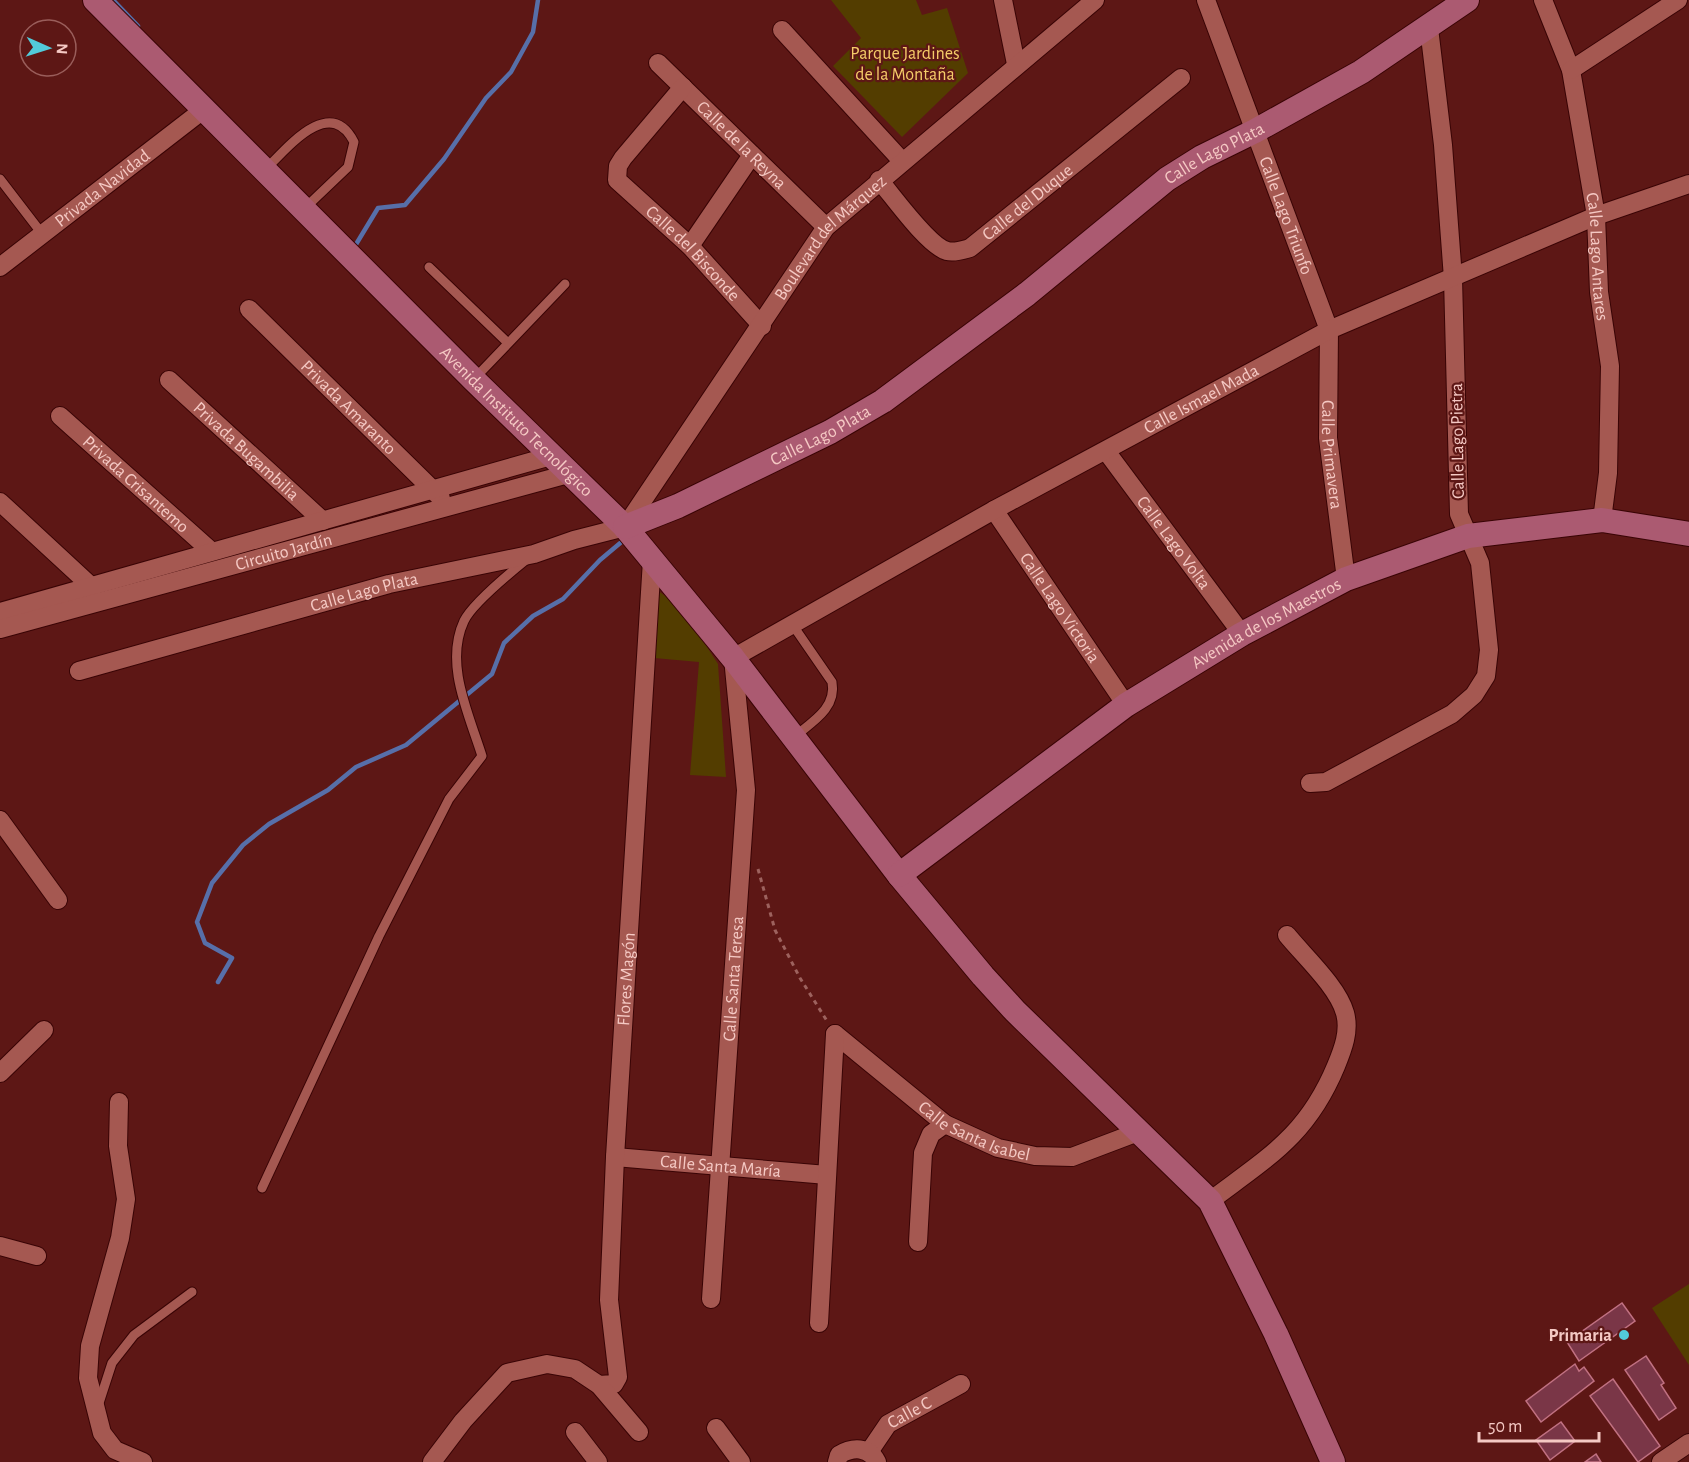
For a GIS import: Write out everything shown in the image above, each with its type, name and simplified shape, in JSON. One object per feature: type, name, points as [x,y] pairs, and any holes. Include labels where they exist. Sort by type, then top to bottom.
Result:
[{"type":"street","name":"Avenida Instituto Tecnológico","points":[[95,0],[568,474],[625,526],[733,658],[899,875],[1015,1011],[1210,1201],[1272,1324],[1333,1462]]},
{"type":"street","points":[[1003,0],[1016,64]]},
{"type":"street","name":"Boulevard del Márquez","points":[[625,526],[762,326],[826,227],[1016,64],[1095,0]]},
{"type":"street","name":"Calle Lago Triunfo","points":[[1206,0],[1329,330]]},
{"type":"street","name":"Calle Lago Plata","points":[[79,671],[389,584],[534,554],[625,526],[688,501],[830,432],[883,401],[1027,294],[1167,179],[1202,157],[1255,131],[1361,72],[1429,28],[1467,0]]},
{"type":"street","name":"Calle Lago Antares","points":[[1543,0],[1571,70],[1596,216],[1599,292],[1610,366],[1608,473],[1602,520]]},
{"type":"street","points":[[1571,70],[1678,0]]},
{"type":"street","name":"Calle Lago Pietra","points":[[1310,783],[1326,782],[1452,714],[1474,695],[1486,676],[1489,650],[1480,563],[1459,514],[1454,278],[1443,145],[1429,28]]},
{"type":"street","points":[[782,30],[902,161]]},
{"type":"street","name":"Calle de la Reyna","points":[[658,63],[826,227]]},
{"type":"street","name":"Calle del Duque","points":[[879,180],[934,242],[946,251],[970,248],[1181,78]]},
{"type":"street","name":"Calle del Bisconde","points":[[683,87],[618,166],[616,175],[620,185],[690,246],[762,326]]},
{"type":"street","name":"Privada Navidad","points":[[0,267],[203,110]]},
{"type":"street","points":[[690,246],[752,155]]},
{"type":"street","name":"Calle Ismael Mada","points":[[733,658],[994,510],[1106,452],[1329,330],[1596,216],[1689,184]]},
{"type":"street","name":"Privada Amaranto","points":[[249,309],[441,498]]},
{"type":"street","name":"Calle Primavera","points":[[1329,330],[1328,438],[1346,579]]},
{"type":"street","name":"Privada Bugambilia","points":[[169,380],[322,522]]},
{"type":"street","name":"Privada Crisantemo","points":[[60,416],[211,551]]},
{"type":"street","name":"Calle Lago Volta","points":[[1106,452],[1242,634]]},
{"type":"street","name":"Circuito Jardín","points":[[0,629],[441,498],[550,456]]},
{"type":"street","name":"Circuito Jardín","points":[[0,612],[92,588],[211,551],[322,522],[568,474]]},
{"type":"street","points":[[0,502],[92,588]]},
{"type":"street","name":"Calle Lago Victoria","points":[[994,510],[1126,705]]},
{"type":"street","name":"Avenida de los Maestros","points":[[899,875],[1126,705],[1242,634],[1346,579],[1468,536],[1602,520],[1689,534]]},
{"type":"street","name":"Flores Magón","points":[[599,1385],[614,1384],[618,1377],[609,1300],[615,1157],[652,560]]},
{"type":"street","name":"Calle Santa Teresa","points":[[711,1299],[722,1167],[746,790],[733,658]]},
{"type":"street","points":[[0,820],[58,900]]},
{"type":"street","points":[[1210,1201],[1290,1140],[1309,1118],[1328,1085],[1342,1052],[1347,1029],[1344,1011],[1329,986],[1287,935]]},
{"type":"street","points":[[0,1073],[44,1030]]},
{"type":"street","points":[[819,1323],[835,1034]]},
{"type":"street","name":"Calle Santa Isabel","points":[[835,1034],[945,1124],[998,1148],[1035,1156],[1072,1157],[1138,1132]]},
{"type":"street","points":[[119,1101],[118,1146],[126,1199],[120,1238],[90,1346],[88,1378],[95,1414],[102,1433],[115,1450],[143,1462]]},
{"type":"street","points":[[918,1242],[923,1154],[932,1134],[945,1124]]},
{"type":"street","name":"Calle Santa María","points":[[615,1157],[827,1175]]},
{"type":"street","points":[[0,1246],[37,1256]]},
{"type":"street","points":[[432,1462],[463,1421],[507,1373],[547,1364],[575,1368],[599,1385],[639,1432]]},
{"type":"street","name":"Calle C","points":[[873,1457],[888,1424],[961,1384]]},
{"type":"street","points":[[716,1428],[741,1462]]},
{"type":"street","points":[[575,1432],[598,1462]]},
{"type":"street","points":[[1661,1462],[1689,1443]]},
{"type":"street","points":[[837,1462],[839,1455],[848,1449],[873,1457]]},
{"type":"lane","points":[[264,170],[306,131],[323,123],[334,123],[349,131],[354,142],[348,166],[303,210]]},
{"type":"lane","points":[[0,179],[43,235]]},
{"type":"lane","points":[[429,267],[508,342]]},
{"type":"lane","points":[[474,380],[566,284]]},
{"type":"lane","points":[[262,1188],[379,936],[449,799],[482,756],[456,665],[457,644],[465,619],[510,573],[534,554]]},
{"type":"lane","points":[[792,624],[832,682],[834,693],[832,703],[794,737]]},
{"type":"lane","points":[[95,1414],[112,1363],[134,1335],[192,1292]]},
{"type":"path","points":[[758,867],[775,930],[800,978],[835,1034]]},
{"type":"green space","name":"Parque Jardines de la Montaña","points":[[831,0],[916,0],[922,15],[947,8],[968,73],[902,137],[833,66],[861,38]]},
{"type":"green space","points":[[657,590],[682,608],[718,664],[726,777],[690,775],[699,662],[654,658]]},
{"type":"green space","points":[[1689,1284],[1689,1365],[1652,1308]]},
{"type":"building","points":[[1622,1303],[1635,1321],[1579,1361],[1567,1342]]},
{"type":"building","points":[[1646,1356],[1664,1383],[1661,1385],[1676,1408],[1659,1420],[1625,1370]]},
{"type":"building","points":[[1575,1364],[1579,1371],[1584,1367],[1594,1381],[1541,1422],[1526,1401]]},
{"type":"building","points":[[1613,1379],[1660,1446],[1638,1462],[1590,1396]]},
{"type":"building","points":[[1561,1422],[1575,1441],[1550,1460],[1536,1440]]},
{"type":"building","points":[[1596,1454],[1601,1462],[1585,1462]]},
{"type":"waterway","points":[[113,0],[138,26]]},
{"type":"waterway","points":[[355,246],[378,208],[405,205],[444,159],[486,98],[511,72],[533,32],[538,0]]},
{"type":"waterway","points":[[218,982],[232,958],[205,943],[197,922],[212,883],[243,845],[269,824],[328,790],[356,767],[406,745],[492,674],[504,643],[533,616],[563,599],[600,560],[625,539]]},
{"type":"place","name":"Primaria","points":[[1624,1335]]}]
